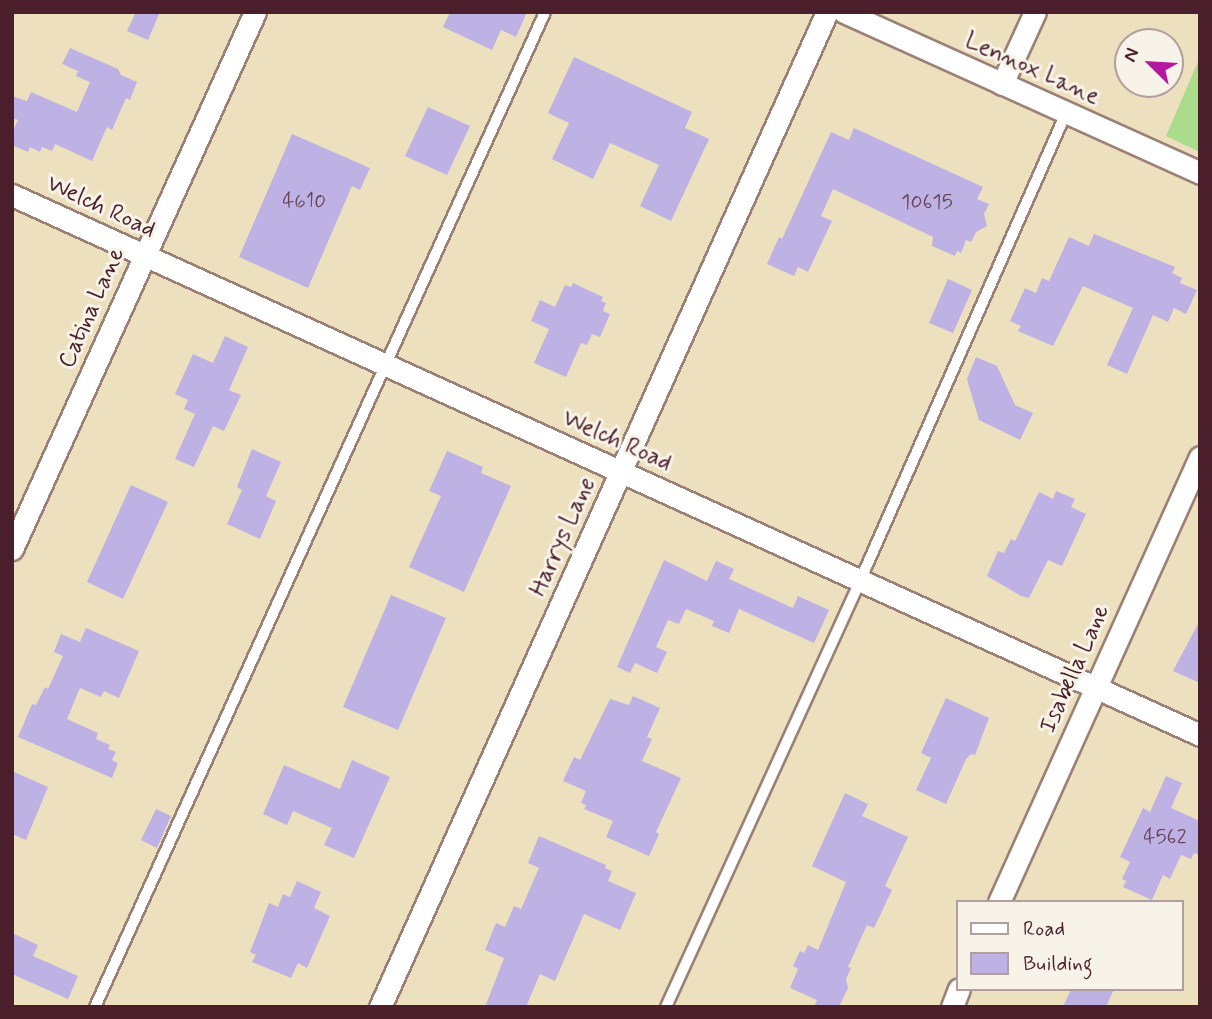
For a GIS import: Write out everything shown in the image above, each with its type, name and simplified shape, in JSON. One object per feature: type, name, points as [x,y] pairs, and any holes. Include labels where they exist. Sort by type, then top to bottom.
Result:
[{"type":"street","name":"Catina Lane","points":[[12,549],[255,12]]},
{"type":"street","name":"Harrys Lane","points":[[380,1007],[827,12]]},
{"type":"street","name":"Lennox Lane","points":[[844,12],[1200,173]]},
{"type":"street","points":[[1002,84],[1035,12]]},
{"type":"street","name":"Welch Road","points":[[12,195],[1200,735]]},
{"type":"street","name":"Isabella Lane","points":[[1000,900],[1200,457]]},
{"type":"street","points":[[952,1007],[959,991]]},
{"type":"lane","points":[[94,1007],[545,12]]},
{"type":"lane","points":[[666,1007],[860,581],[1066,113]]},
{"type":"green space","points":[[1200,57],[1200,152],[1166,136]]},
{"type":"building","points":[[136,12],[160,12],[148,40],[127,31]]},
{"type":"building","points":[[450,12],[527,12],[516,37],[501,30],[492,50],[443,27]]},
{"type":"building","points":[[70,48],[118,69],[121,75],[137,82],[130,100],[126,98],[112,130],[107,127],[92,161],[55,144],[52,151],[42,147],[40,152],[30,147],[28,152],[12,145],[12,133],[18,120],[12,118],[12,96],[27,101],[31,92],[77,112],[90,82],[76,76],[78,71],[62,64]]},
{"type":"building","points":[[574,57],[692,112],[685,128],[709,139],[671,221],[640,206],[659,165],[610,143],[593,179],[552,159],[569,123],[548,113]]},
{"type":"building","points":[[428,107],[470,126],[447,175],[405,156]]},
{"type":"building","points":[[854,128],[983,187],[977,199],[989,204],[984,214],[987,226],[976,232],[971,242],[966,240],[961,253],[957,251],[955,256],[932,246],[933,237],[833,189],[821,216],[832,221],[808,272],[798,267],[794,276],[767,264],[779,237],[782,239],[831,132],[849,140]]},
{"type":"building","points":[[292,134],[370,168],[360,190],[352,186],[308,288],[239,257]]},
{"type":"building","points":[[1094,234],[1175,267],[1172,273],[1182,278],[1180,283],[1197,290],[1186,314],[1174,308],[1168,322],[1153,315],[1127,374],[1107,365],[1133,308],[1083,286],[1053,346],[1018,331],[1021,326],[1010,321],[1025,288],[1036,293],[1042,278],[1049,281],[1069,237],[1089,246]]},
{"type":"building","points":[[948,279],[972,290],[953,333],[929,323]]},
{"type":"building","points":[[573,283],[603,297],[601,301],[606,303],[603,311],[610,314],[600,337],[592,334],[587,345],[581,343],[566,377],[534,363],[549,329],[531,321],[540,300],[555,307],[565,285],[571,287]]},
{"type":"building","points":[[225,336],[248,347],[229,390],[241,395],[224,431],[213,426],[194,467],[175,459],[195,414],[184,409],[188,400],[175,394],[193,354],[213,363]]},
{"type":"building","points":[[976,357],[997,366],[1015,405],[1033,413],[1020,440],[979,420],[967,379]]},
{"type":"building","points":[[252,449],[281,462],[266,496],[276,501],[260,539],[227,524],[242,490],[237,487]]},
{"type":"building","points":[[447,451],[483,467],[481,473],[511,486],[464,592],[409,567],[441,496],[429,491]]},
{"type":"building","points":[[131,485],[168,502],[123,599],[87,582]]},
{"type":"building","points":[[1056,491],[1075,499],[1071,507],[1086,514],[1062,566],[1048,560],[1029,598],[1021,596],[987,576],[998,551],[1004,553],[1011,539],[1015,541],[1039,492],[1053,499]]},
{"type":"building","points":[[664,560],[707,581],[716,561],[734,569],[729,579],[793,608],[798,596],[829,610],[814,643],[739,609],[729,633],[712,626],[714,621],[686,609],[679,624],[668,620],[656,647],[667,652],[657,673],[635,663],[630,673],[617,667]]},
{"type":"building","points":[[391,595],[446,618],[398,730],[343,707]]},
{"type":"building","points":[[1200,620],[1200,683],[1173,671]]},
{"type":"building","points":[[86,628],[139,651],[119,698],[104,691],[101,697],[80,688],[67,719],[98,733],[96,739],[110,745],[108,749],[116,752],[112,760],[118,763],[112,778],[18,737],[32,704],[36,705],[45,687],[48,689],[63,656],[54,652],[61,634],[80,642]]},
{"type":"building","points":[[633,696],[660,708],[647,737],[652,739],[642,761],[681,778],[656,832],[659,834],[649,856],[606,837],[613,821],[584,809],[586,805],[581,803],[586,791],[563,781],[574,757],[580,760],[610,699],[629,705]]},
{"type":"building","points":[[946,698],[989,718],[975,755],[971,754],[966,759],[946,804],[916,790],[931,758],[921,753]]},
{"type":"building","points":[[352,760],[390,777],[354,858],[324,845],[332,828],[293,811],[287,825],[263,814],[284,765],[340,789]]},
{"type":"building","points":[[12,771],[48,787],[26,840],[12,834]]},
{"type":"building","points":[[1166,776],[1182,783],[1171,808],[1200,821],[1200,855],[1194,853],[1191,859],[1181,855],[1170,879],[1163,875],[1152,900],[1123,887],[1126,881],[1122,879],[1130,862],[1120,857],[1143,808],[1150,812]]},
{"type":"building","points":[[845,793],[868,804],[862,816],[908,837],[885,886],[892,890],[874,928],[867,925],[848,967],[851,968],[846,979],[848,988],[839,1007],[814,1007],[817,1000],[790,988],[798,969],[793,966],[800,951],[804,953],[808,945],[818,950],[846,882],[812,866]]},
{"type":"building","points":[[156,809],[171,816],[157,848],[141,840]]},
{"type":"building","points":[[539,836],[606,865],[605,868],[612,871],[608,881],[636,893],[620,930],[584,914],[555,981],[540,974],[526,1007],[485,1007],[504,958],[485,950],[496,923],[505,927],[514,906],[521,909],[539,868],[528,863]]},
{"type":"building","points":[[297,881],[321,892],[314,908],[330,916],[307,968],[298,963],[291,978],[252,962],[256,955],[250,952],[269,903],[278,907],[283,894],[290,897]]},
{"type":"building","points":[[12,933],[38,945],[33,956],[78,976],[68,999],[12,974]]},
{"type":"building","points":[[1070,991],[1113,991],[1106,1007],[1063,1007]]}]
